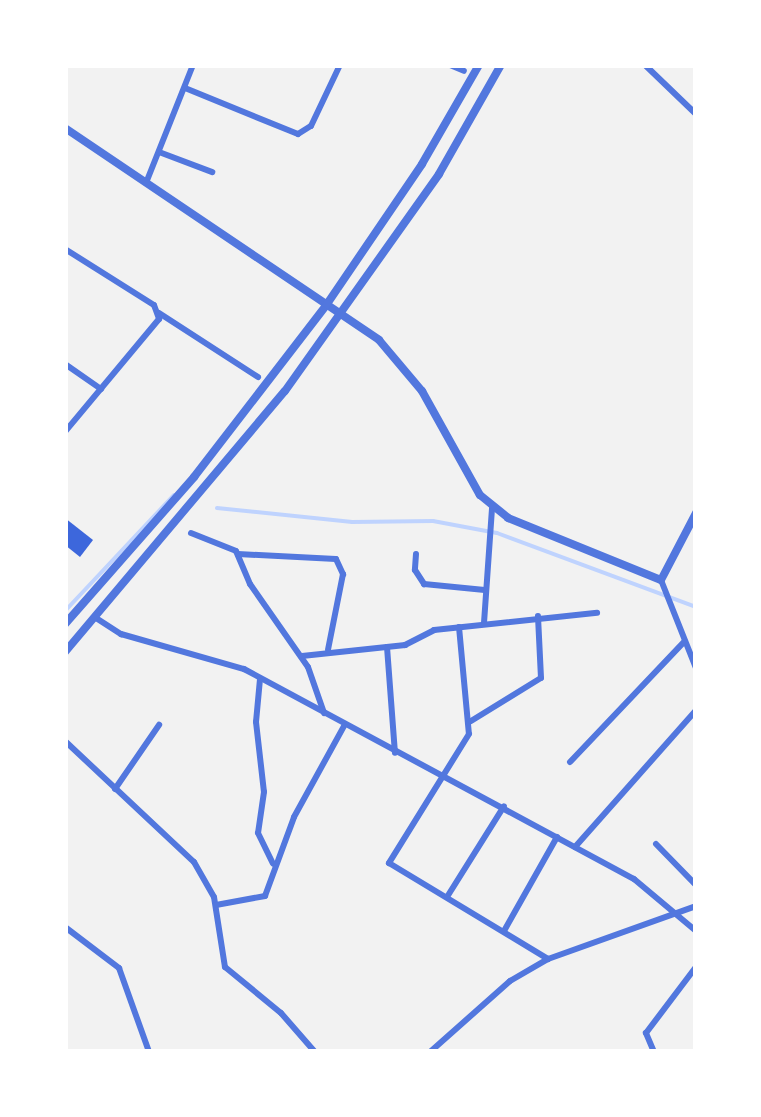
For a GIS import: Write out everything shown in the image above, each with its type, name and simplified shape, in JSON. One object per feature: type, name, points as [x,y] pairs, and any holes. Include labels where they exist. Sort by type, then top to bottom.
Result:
[{"type":"street","points":[[146,182],[194,65]]},
{"type":"street","points":[[185,88],[298,134],[311,126],[340,65]]},
{"type":"street","points":[[450,65],[464,71]]},
{"type":"street","points":[[65,624],[194,477],[327,304],[422,164],[479,65]]},
{"type":"street","points":[[65,652],[209,489],[342,314],[438,174],[501,65]]},
{"type":"street","points":[[645,65],[696,114]]},
{"type":"street","points":[[65,128],[342,314],[403,366],[492,508],[660,580],[696,668]]},
{"type":"street","points":[[159,152],[212,172]]},
{"type":"street","points":[[65,249],[258,377]]},
{"type":"street","points":[[65,432],[158,323],[158,313]]},
{"type":"street","points":[[65,364],[101,389]]},
{"type":"street","points":[[484,623],[492,508]]},
{"type":"street","points":[[660,580],[696,513]]},
{"type":"street","points":[[192,532],[238,554],[336,558],[343,574],[328,650]]},
{"type":"street","points":[[238,554],[250,584],[302,656],[324,714]]},
{"type":"street","points":[[416,554],[414,570],[424,584],[486,590]]},
{"type":"street","points":[[302,656],[328,650],[386,647],[459,626],[598,613]]},
{"type":"street","points":[[538,616],[541,678],[471,721],[444,775],[388,863],[548,959]]},
{"type":"street","points":[[96,618],[121,634],[260,679],[395,754],[504,806],[634,880],[696,931]]},
{"type":"street","points":[[459,626],[471,721]]},
{"type":"street","points":[[570,762],[684,642]]},
{"type":"street","points":[[386,647],[395,754]]},
{"type":"street","points":[[260,679],[256,722],[264,792],[258,833],[273,864]]},
{"type":"street","points":[[576,847],[696,710]]},
{"type":"street","points":[[115,789],[159,725]]},
{"type":"street","points":[[216,905],[262,898],[273,864],[344,726]]},
{"type":"street","points":[[65,740],[194,862],[216,905],[225,968],[282,1013],[315,1052]]},
{"type":"street","points":[[447,898],[504,806]]},
{"type":"street","points":[[504,931],[557,836]]},
{"type":"street","points":[[656,844],[696,885]]},
{"type":"street","points":[[431,1052],[510,981],[548,959],[696,906]]},
{"type":"street","points":[[65,927],[119,968],[149,1052]]},
{"type":"street","points":[[654,1052],[646,1032],[696,967]]},
{"type":"building","points":[[65,518],[93,540],[80,557],[65,545]]},
{"type":"waterway","points":[[65,611],[174,495]]},
{"type":"waterway","points":[[217,508],[352,522],[433,521],[497,533],[696,607]]}]
